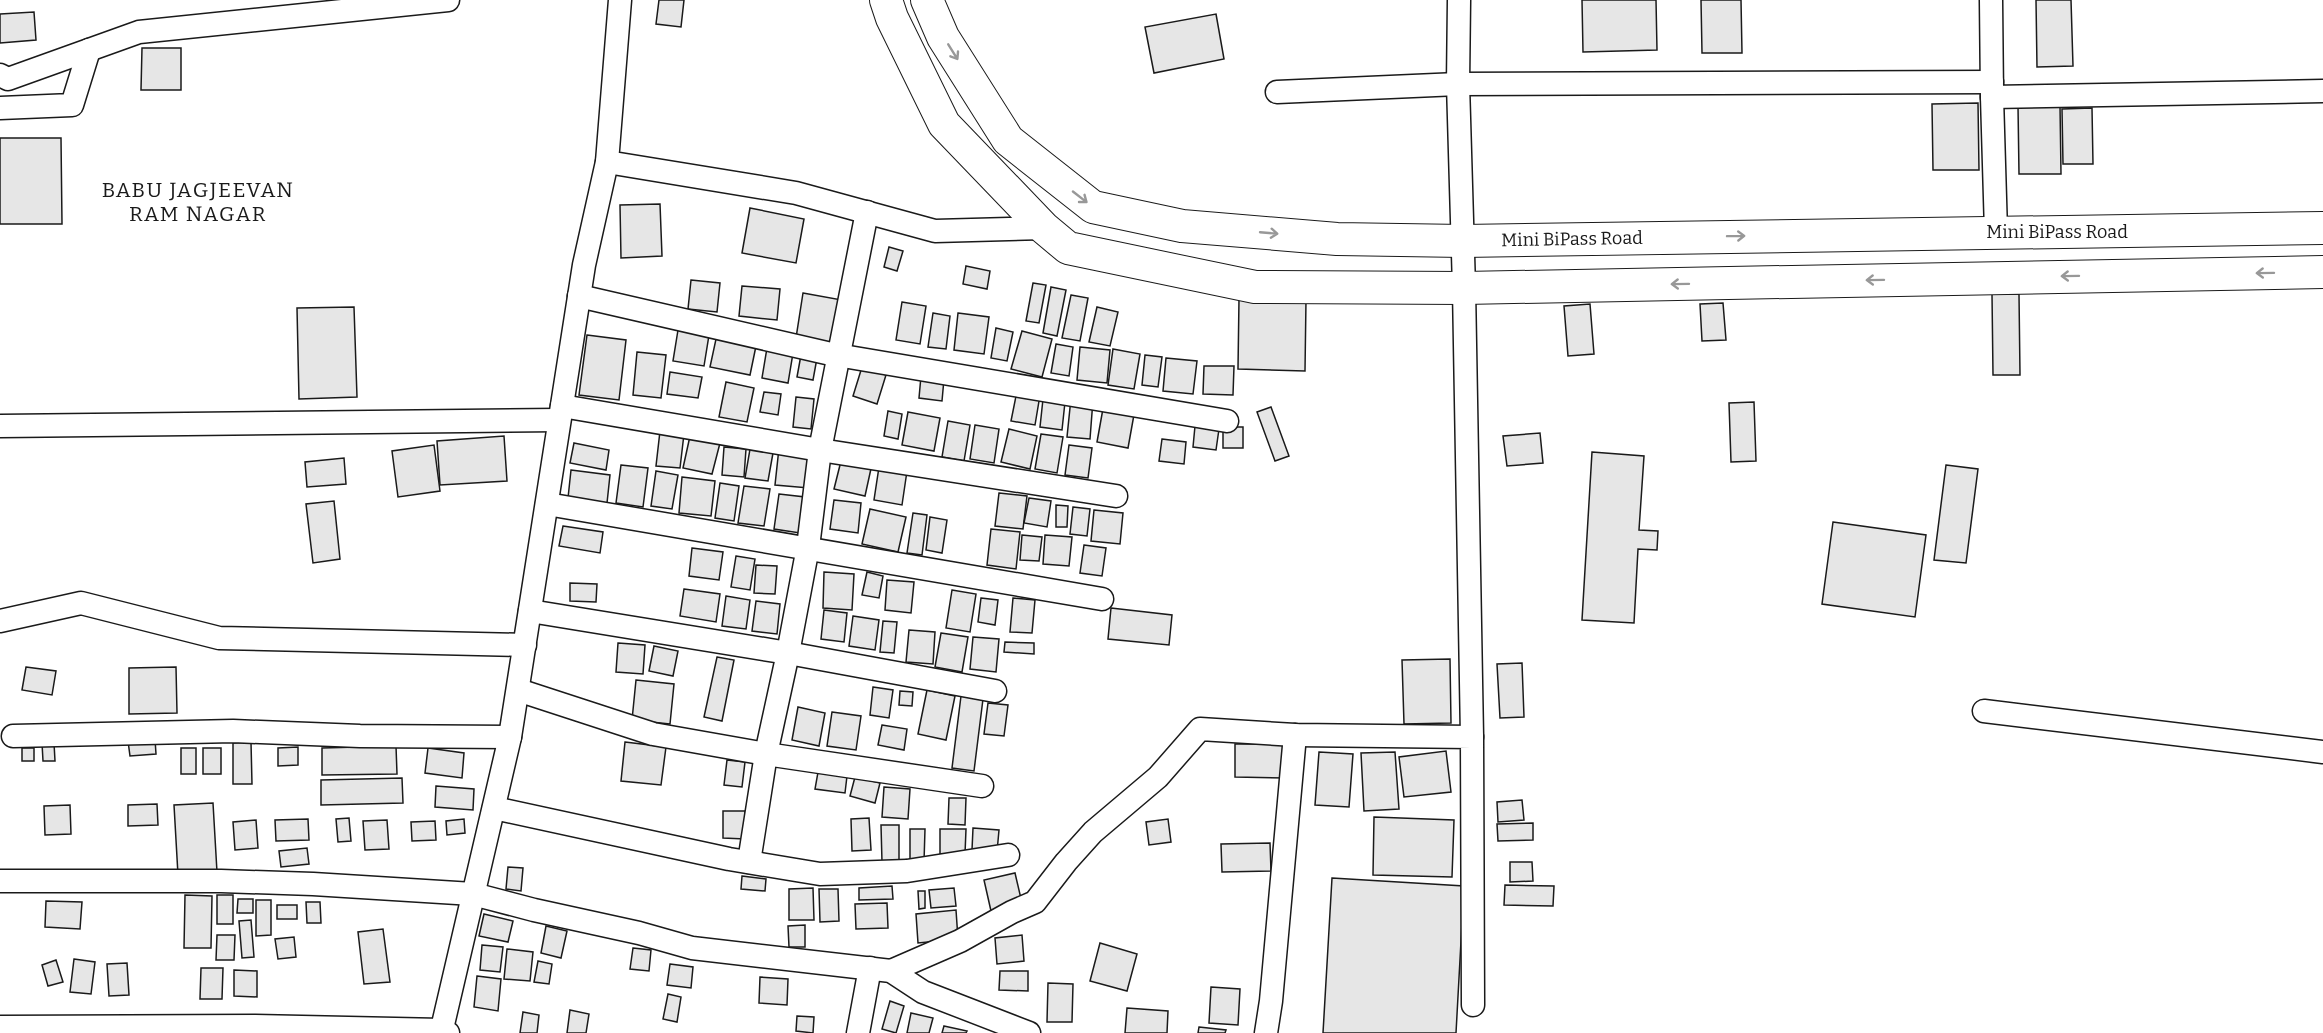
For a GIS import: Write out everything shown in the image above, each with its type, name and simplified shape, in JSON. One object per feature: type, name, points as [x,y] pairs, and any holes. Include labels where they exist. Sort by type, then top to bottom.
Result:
[{"type":"street","points":[[0,75],[8,78],[139,32],[448,0]]},
{"type":"street","points":[[0,1027],[255,1026],[444,1032],[473,894],[510,737],[584,265],[607,162],[620,0]]},
{"type":"street","points":[[886,0],[892,18],[945,124],[1044,228],[1068,248],[1255,287],[1464,288],[2323,272]]},
{"type":"street","name":"Mini BiPass Road","points":[[927,0],[943,37],[1008,140],[1093,207],[1182,226],[1337,239],[1463,241],[2323,228]]},
{"type":"street","points":[[1459,0],[1458,84],[1472,737],[1473,1005]]},
{"type":"street","points":[[1991,0],[1996,232]]},
{"type":"street","points":[[0,108],[72,105],[89,50]]},
{"type":"street","points":[[1277,92],[1458,84],[2323,91]]},
{"type":"street","points":[[607,162],[796,193],[935,231],[1044,228]]},
{"type":"street","points":[[749,862],[766,754],[808,547],[820,450],[867,212]]},
{"type":"street","points":[[579,296],[838,355],[1227,421]]},
{"type":"street","points":[[0,426],[560,413],[1116,496]]},
{"type":"street","points":[[547,504],[1102,599]]},
{"type":"street","points":[[0,621],[81,603],[219,638],[525,645]]},
{"type":"street","points":[[530,611],[788,653],[995,691]]},
{"type":"street","points":[[518,690],[653,734],[766,754],[982,786]]},
{"type":"street","points":[[1984,711],[2323,752]]},
{"type":"street","points":[[880,970],[960,941],[1035,902],[1065,862],[1093,832],[1158,777],[1200,729],[1294,735],[1472,737]]},
{"type":"street","points":[[13,736],[233,731],[510,737]]},
{"type":"street","points":[[1266,1033],[1271,1001],[1294,735]]},
{"type":"street","points":[[494,808],[749,862],[820,874],[908,871],[1008,855]]},
{"type":"street","points":[[0,881],[221,881],[473,894],[639,933],[692,948],[880,970],[923,992],[1029,1033]]},
{"type":"street","points":[[858,1033],[880,970]]},
{"type":"building","points":[[659,0],[684,0],[681,27],[656,24]]},
{"type":"building","points":[[1582,0],[1656,0],[1657,50],[1583,52]]},
{"type":"building","points":[[1701,0],[1741,0],[1742,53],[1702,53]]},
{"type":"building","points":[[2036,0],[2071,0],[2073,66],[2037,67]]},
{"type":"building","points":[[34,12],[36,40],[0,43],[0,14]]},
{"type":"building","points":[[1216,14],[1224,59],[1154,73],[1145,27]]},
{"type":"building","points":[[142,48],[181,48],[181,90],[141,90]]},
{"type":"building","points":[[1978,103],[1979,170],[1933,170],[1932,104]]},
{"type":"building","points":[[2060,105],[2061,174],[2019,174],[2018,106]]},
{"type":"building","points":[[2092,108],[2093,164],[2063,164],[2062,109]]},
{"type":"building","points":[[0,138],[61,138],[62,224],[0,224]]},
{"type":"building","points":[[660,204],[662,256],[621,258],[620,205]]},
{"type":"building","points":[[750,208],[804,219],[796,263],[742,253]]},
{"type":"building","points":[[889,247],[903,251],[897,271],[884,267]]},
{"type":"building","points":[[966,266],[990,271],[987,289],[963,284]]},
{"type":"building","points":[[691,280],[720,283],[717,312],[688,309]]},
{"type":"building","points":[[1033,283],[1046,285],[1039,323],[1026,321]]},
{"type":"building","points":[[742,286],[780,289],[777,320],[739,316]]},
{"type":"building","points":[[1051,287],[1066,290],[1057,336],[1043,333]]},
{"type":"building","points":[[803,293],[842,300],[835,345],[796,338]]},
{"type":"building","points":[[1992,294],[2019,294],[2020,375],[1993,375]]},
{"type":"building","points":[[1071,295],[1088,298],[1080,341],[1062,338]]},
{"type":"building","points":[[1239,299],[1306,300],[1305,371],[1238,369]]},
{"type":"building","points":[[902,302],[926,306],[920,344],[896,340]]},
{"type":"building","points":[[1723,303],[1726,340],[1702,341],[1700,304]]},
{"type":"building","points":[[1590,304],[1594,354],[1568,356],[1564,306]]},
{"type":"building","points":[[354,307],[357,397],[299,399],[297,308]]},
{"type":"building","points":[[1097,307],[1118,312],[1110,346],[1089,342]]},
{"type":"building","points":[[933,313],[950,316],[946,349],[928,347]]},
{"type":"building","points":[[958,313],[989,317],[984,354],[954,350]]},
{"type":"building","points":[[996,328],[1013,332],[1007,361],[991,358]]},
{"type":"building","points":[[678,330],[709,335],[704,366],[673,361]]},
{"type":"building","points":[[1022,331],[1052,339],[1042,377],[1011,369]]},
{"type":"building","points":[[587,335],[626,340],[619,400],[579,395]]},
{"type":"building","points":[[716,339],[756,346],[750,375],[710,367]]},
{"type":"building","points":[[1056,344],[1073,347],[1069,376],[1051,373]]},
{"type":"building","points":[[1080,347],[1110,350],[1107,383],[1077,380]]},
{"type":"building","points":[[767,348],[793,353],[788,383],[762,378]]},
{"type":"building","points":[[1113,349],[1140,354],[1134,389],[1108,385]]},
{"type":"building","points":[[637,352],[666,355],[661,398],[633,395]]},
{"type":"building","points":[[801,355],[817,358],[813,380],[797,377]]},
{"type":"building","points":[[1145,355],[1162,357],[1158,387],[1142,385]]},
{"type":"building","points":[[1166,358],[1197,361],[1193,394],[1163,391]]},
{"type":"building","points":[[1204,366],[1234,366],[1233,395],[1203,394]]},
{"type":"building","points":[[862,367],[886,375],[877,404],[853,396]]},
{"type":"building","points":[[670,372],[702,377],[698,398],[667,394]]},
{"type":"building","points":[[921,376],[944,379],[942,401],[919,398]]},
{"type":"building","points":[[726,382],[754,388],[747,422],[719,417]]},
{"type":"building","points":[[1017,391],[1040,395],[1035,425],[1011,421]]},
{"type":"building","points":[[764,392],[781,394],[778,415],[760,412]]},
{"type":"building","points":[[796,397],[814,399],[811,429],[793,427]]},
{"type":"building","points":[[1071,398],[1093,400],[1090,439],[1067,437]]},
{"type":"building","points":[[1043,399],[1065,402],[1062,430],[1040,427]]},
{"type":"building","points":[[1754,402],[1756,461],[1731,462],[1729,403]]},
{"type":"building","points":[[1104,403],[1135,409],[1128,448],[1097,442]]},
{"type":"building","points":[[1271,407],[1289,456],[1275,461],[1257,412]]},
{"type":"building","points":[[888,411],[902,414],[898,439],[884,436]]},
{"type":"building","points":[[908,412],[940,418],[934,451],[902,445]]},
{"type":"building","points":[[948,421],[970,425],[964,461],[942,457]]},
{"type":"building","points":[[975,425],[999,429],[994,463],[970,459]]},
{"type":"building","points":[[1195,426],[1219,429],[1216,450],[1193,447]]},
{"type":"building","points":[[1223,427],[1243,427],[1243,448],[1223,448]]},
{"type":"building","points":[[1009,429],[1037,436],[1030,469],[1001,462]]},
{"type":"building","points":[[660,431],[684,434],[680,468],[656,466]]},
{"type":"building","points":[[1540,433],[1543,463],[1507,466],[1503,436]]},
{"type":"building","points":[[1041,434],[1063,437],[1057,473],[1035,469]]},
{"type":"building","points":[[504,436],[507,481],[440,485],[437,441]]},
{"type":"building","points":[[690,436],[720,443],[712,474],[683,468]]},
{"type":"building","points":[[1162,439],[1186,442],[1184,464],[1159,461]]},
{"type":"building","points":[[574,443],[609,450],[606,470],[570,463]]},
{"type":"building","points":[[434,445],[440,491],[398,497],[392,451]]},
{"type":"building","points":[[1069,445],[1092,448],[1088,478],[1065,475]]},
{"type":"building","points":[[724,447],[746,449],[744,477],[722,475]]},
{"type":"building","points":[[779,448],[813,452],[809,488],[775,485]]},
{"type":"building","points":[[750,449],[773,453],[768,481],[745,478]]},
{"type":"building","points":[[1592,452],[1644,456],[1639,530],[1658,531],[1657,550],[1638,549],[1634,623],[1582,620]]},
{"type":"building","points":[[842,457],[872,464],[865,496],[834,489]]},
{"type":"building","points":[[344,458],[346,484],[307,487],[305,462]]},
{"type":"building","points":[[621,465],[648,468],[643,507],[616,503]]},
{"type":"building","points":[[1946,465],[1978,469],[1966,563],[1934,560]]},
{"type":"building","points":[[879,467],[907,471],[902,505],[874,500]]},
{"type":"building","points":[[571,470],[610,475],[607,503],[568,498]]},
{"type":"building","points":[[656,471],[678,475],[672,509],[651,506]]},
{"type":"building","points":[[682,477],[715,481],[711,516],[679,513]]},
{"type":"building","points":[[720,483],[739,486],[734,521],[715,518]]},
{"type":"building","points":[[744,486],[770,489],[764,526],[738,523]]},
{"type":"building","points":[[999,493],[1027,496],[1023,529],[995,526]]},
{"type":"building","points":[[779,494],[805,497],[800,533],[774,529]]},
{"type":"building","points":[[1029,498],[1051,501],[1047,527],[1024,523]]},
{"type":"building","points":[[834,500],[861,503],[858,533],[830,529]]},
{"type":"building","points":[[334,501],[340,559],[313,563],[306,504]]},
{"type":"building","points":[[1056,505],[1068,506],[1067,527],[1056,527]]},
{"type":"building","points":[[1073,507],[1090,509],[1087,536],[1070,534]]},
{"type":"building","points":[[870,509],[906,517],[898,552],[862,544]]},
{"type":"building","points":[[1094,510],[1123,513],[1120,544],[1091,541]]},
{"type":"building","points":[[913,513],[927,515],[922,555],[907,553]]},
{"type":"building","points":[[930,517],[947,520],[942,553],[926,550]]},
{"type":"building","points":[[1833,522],[1926,535],[1915,617],[1822,604]]},
{"type":"building","points":[[563,526],[603,532],[600,553],[559,546]]},
{"type":"building","points":[[991,529],[1020,532],[1016,569],[987,565]]},
{"type":"building","points":[[1022,535],[1042,537],[1039,561],[1020,560]]},
{"type":"building","points":[[1045,535],[1072,537],[1069,566],[1043,564]]},
{"type":"building","points":[[1084,545],[1106,548],[1102,576],[1080,573]]},
{"type":"building","points":[[692,548],[723,552],[719,580],[689,576]]},
{"type":"building","points":[[736,556],[755,559],[750,590],[731,587]]},
{"type":"building","points":[[756,565],[777,566],[775,594],[754,593]]},
{"type":"building","points":[[824,572],[854,574],[852,610],[823,608]]},
{"type":"building","points":[[867,572],[883,576],[879,598],[862,595]]},
{"type":"building","points":[[887,580],[914,582],[911,613],[885,610]]},
{"type":"building","points":[[570,583],[597,584],[596,602],[570,601]]},
{"type":"building","points":[[684,589],[720,594],[716,622],[680,616]]},
{"type":"building","points":[[952,590],[976,594],[970,632],[946,628]]},
{"type":"building","points":[[726,596],[750,600],[746,629],[722,626]]},
{"type":"building","points":[[981,598],[998,600],[995,625],[978,622]]},
{"type":"building","points":[[1013,598],[1035,600],[1032,633],[1010,632]]},
{"type":"building","points":[[756,601],[780,604],[777,634],[752,631]]},
{"type":"building","points":[[1111,608],[1172,615],[1169,645],[1108,639]]},
{"type":"building","points":[[824,610],[847,613],[844,642],[821,639]]},
{"type":"building","points":[[853,616],[879,620],[875,650],[849,646]]},
{"type":"building","points":[[883,621],[897,622],[894,653],[880,652]]},
{"type":"building","points":[[909,630],[935,632],[933,664],[906,662]]},
{"type":"building","points":[[941,633],[968,637],[962,672],[935,667]]},
{"type":"building","points":[[973,637],[999,639],[996,672],[970,669]]},
{"type":"building","points":[[1005,642],[1034,643],[1034,654],[1004,652]]},
{"type":"building","points":[[618,643],[645,645],[643,674],[616,672]]},
{"type":"building","points":[[654,646],[678,651],[673,676],[649,671]]},
{"type":"building","points":[[717,657],[734,660],[722,721],[704,717]]},
{"type":"building","points":[[1450,659],[1451,723],[1404,724],[1402,660]]},
{"type":"building","points":[[1522,663],[1524,717],[1500,718],[1497,664]]},
{"type":"building","points":[[26,667],[56,671],[52,695],[22,690]]},
{"type":"building","points":[[176,667],[177,713],[129,714],[129,668]]},
{"type":"building","points":[[636,680],[674,684],[670,724],[632,720]]},
{"type":"building","points":[[873,687],[893,690],[889,718],[870,715]]},
{"type":"building","points":[[927,690],[955,696],[946,740],[918,734]]},
{"type":"building","points":[[900,691],[913,692],[912,706],[899,705]]},
{"type":"building","points":[[961,696],[983,699],[974,771],[952,768]]},
{"type":"building","points":[[988,703],[1008,705],[1004,736],[984,734]]},
{"type":"building","points":[[798,707],[825,713],[819,746],[792,740]]},
{"type":"building","points":[[832,712],[861,716],[856,750],[827,746]]},
{"type":"building","points":[[882,725],[907,729],[904,750],[878,745]]},
{"type":"building","points":[[155,739],[156,754],[130,756],[128,741]]},
{"type":"building","points":[[251,742],[252,784],[233,784],[233,743]]},
{"type":"building","points":[[625,742],[666,747],[661,785],[621,781]]},
{"type":"building","points":[[42,743],[54,743],[55,761],[43,761]]},
{"type":"building","points":[[1235,744],[1286,744],[1286,778],[1235,777]]},
{"type":"building","points":[[396,746],[397,774],[322,775],[322,748]]},
{"type":"building","points":[[298,747],[298,765],[278,766],[278,748]]},
{"type":"building","points":[[22,748],[34,748],[34,761],[22,761]]},
{"type":"building","points":[[181,748],[196,748],[196,774],[181,774]]},
{"type":"building","points":[[203,748],[221,748],[221,774],[203,774]]},
{"type":"building","points":[[428,748],[464,753],[462,778],[425,773]]},
{"type":"building","points":[[1446,751],[1451,792],[1404,797],[1399,757]]},
{"type":"building","points":[[1319,752],[1353,754],[1349,807],[1315,805]]},
{"type":"building","points":[[1395,752],[1399,809],[1364,811],[1361,753]]},
{"type":"building","points":[[727,760],[745,762],[742,787],[724,785]]},
{"type":"building","points":[[818,772],[847,776],[845,793],[815,789]]},
{"type":"building","points":[[855,777],[880,783],[875,803],[850,796]]},
{"type":"building","points":[[402,778],[403,803],[321,805],[321,780]]},
{"type":"building","points":[[436,786],[474,789],[473,810],[435,807]]},
{"type":"building","points":[[884,787],[910,789],[908,819],[882,817]]},
{"type":"building","points":[[949,798],[966,798],[965,825],[948,824]]},
{"type":"building","points":[[1522,800],[1524,820],[1498,822],[1497,802]]},
{"type":"building","points":[[213,803],[217,872],[178,875],[174,805]]},
{"type":"building","points":[[157,804],[158,825],[128,826],[128,805]]},
{"type":"building","points":[[70,805],[71,834],[45,835],[44,806]]},
{"type":"building","points":[[723,811],[745,811],[745,839],[723,838]]},
{"type":"building","points":[[1374,817],[1454,820],[1452,877],[1373,875]]},
{"type":"building","points":[[349,818],[351,841],[338,842],[336,819]]},
{"type":"building","points":[[869,818],[871,850],[852,851],[851,819]]},
{"type":"building","points":[[308,819],[309,840],[276,841],[275,820]]},
{"type":"building","points":[[464,819],[465,833],[447,835],[446,821]]},
{"type":"building","points":[[1168,819],[1171,842],[1149,845],[1146,822]]},
{"type":"building","points":[[256,820],[258,848],[235,850],[233,822]]},
{"type":"building","points":[[387,820],[389,849],[365,850],[363,821]]},
{"type":"building","points":[[435,821],[436,840],[412,841],[411,822]]},
{"type":"building","points":[[1533,823],[1533,840],[1498,841],[1497,824]]},
{"type":"building","points":[[881,825],[899,825],[899,862],[882,862]]},
{"type":"building","points":[[973,828],[999,830],[997,852],[972,850]]},
{"type":"building","points":[[910,829],[925,829],[924,862],[910,862]]},
{"type":"building","points":[[940,829],[966,829],[965,854],[940,854]]},
{"type":"building","points":[[1270,843],[1271,871],[1222,872],[1221,844]]},
{"type":"building","points":[[307,848],[309,864],[281,867],[279,851]]},
{"type":"building","points":[[1510,862],[1532,862],[1533,881],[1510,882]]},
{"type":"building","points":[[508,867],[523,868],[521,891],[506,889]]},
{"type":"building","points":[[1015,873],[1022,903],[991,911],[984,880]]},
{"type":"building","points":[[742,876],[766,879],[765,891],[741,889]]},
{"type":"building","points":[[1332,878],[1464,886],[1456,1033],[1323,1033]]},
{"type":"building","points":[[1505,885],[1554,886],[1553,906],[1504,905]]},
{"type":"building","points":[[892,886],[893,899],[859,900],[859,888]]},
{"type":"building","points":[[813,888],[814,920],[789,920],[789,889]]},
{"type":"building","points":[[954,888],[956,906],[931,908],[929,890]]},
{"type":"building","points":[[819,889],[838,889],[839,921],[820,922]]},
{"type":"building","points":[[918,891],[925,891],[925,908],[919,909]]},
{"type":"building","points":[[185,895],[212,896],[211,948],[184,948]]},
{"type":"building","points":[[217,895],[233,895],[233,924],[217,924]]},
{"type":"building","points":[[238,899],[253,899],[253,913],[237,913]]},
{"type":"building","points":[[256,900],[271,900],[271,935],[256,936]]},
{"type":"building","points":[[46,901],[82,902],[80,929],[45,927]]},
{"type":"building","points":[[306,902],[320,902],[321,923],[307,923]]},
{"type":"building","points":[[887,903],[888,928],[856,929],[855,904]]},
{"type":"building","points":[[277,905],[297,905],[297,919],[277,919]]},
{"type":"building","points":[[956,910],[958,939],[918,943],[916,914]]},
{"type":"building","points":[[484,914],[513,921],[508,942],[479,936]]},
{"type":"building","points":[[251,920],[254,957],[242,958],[239,921]]},
{"type":"building","points":[[805,925],[805,947],[789,947],[788,926]]},
{"type":"building","points":[[546,926],[567,931],[561,958],[541,953]]},
{"type":"building","points":[[383,929],[390,982],[364,984],[358,932]]},
{"type":"building","points":[[217,935],[235,935],[234,960],[216,960]]},
{"type":"building","points":[[1022,935],[1024,961],[997,964],[995,938]]},
{"type":"building","points":[[294,937],[296,957],[278,959],[275,939]]},
{"type":"building","points":[[1100,943],[1137,954],[1127,991],[1090,981]]},
{"type":"building","points":[[482,945],[503,947],[500,972],[480,970]]},
{"type":"building","points":[[633,948],[651,950],[649,971],[630,969]]},
{"type":"building","points":[[507,949],[533,952],[530,981],[504,979]]},
{"type":"building","points":[[74,959],[95,962],[91,994],[70,992]]},
{"type":"building","points":[[56,960],[63,982],[48,986],[42,965]]},
{"type":"building","points":[[538,961],[552,964],[549,984],[534,982]]},
{"type":"building","points":[[127,963],[129,995],[109,996],[107,964]]},
{"type":"building","points":[[670,964],[693,967],[691,988],[667,985]]},
{"type":"building","points":[[201,968],[223,968],[222,999],[200,999]]},
{"type":"building","points":[[234,970],[257,971],[257,997],[234,996]]},
{"type":"building","points":[[1000,971],[1028,971],[1028,991],[999,990]]},
{"type":"building","points":[[477,976],[501,979],[498,1011],[474,1007]]},
{"type":"building","points":[[760,977],[788,979],[787,1005],[759,1003]]},
{"type":"building","points":[[1048,983],[1073,984],[1072,1022],[1047,1022]]},
{"type":"building","points":[[1211,987],[1240,989],[1238,1025],[1209,1023]]},
{"type":"building","points":[[668,994],[681,997],[677,1022],[663,1019]]},
{"type":"building","points":[[890,1001],[904,1006],[896,1033],[882,1029]]},
{"type":"building","points":[[1127,1008],[1168,1011],[1167,1033],[1125,1033]]},
{"type":"building","points":[[570,1010],[589,1014],[586,1033],[567,1033]]},
{"type":"building","points":[[523,1012],[539,1015],[537,1033],[520,1033]]},
{"type":"building","points":[[911,1013],[933,1018],[929,1033],[907,1033]]},
{"type":"building","points":[[797,1016],[814,1017],[813,1033],[796,1031]]},
{"type":"building","points":[[944,1026],[967,1031],[966,1033],[942,1033]]},
{"type":"building","points":[[1199,1027],[1226,1030],[1225,1033],[1198,1033]]},
{"type":"district","name":"BABU JAGJEEVAN RAM NAGAR","points":[[198,202]]}]
